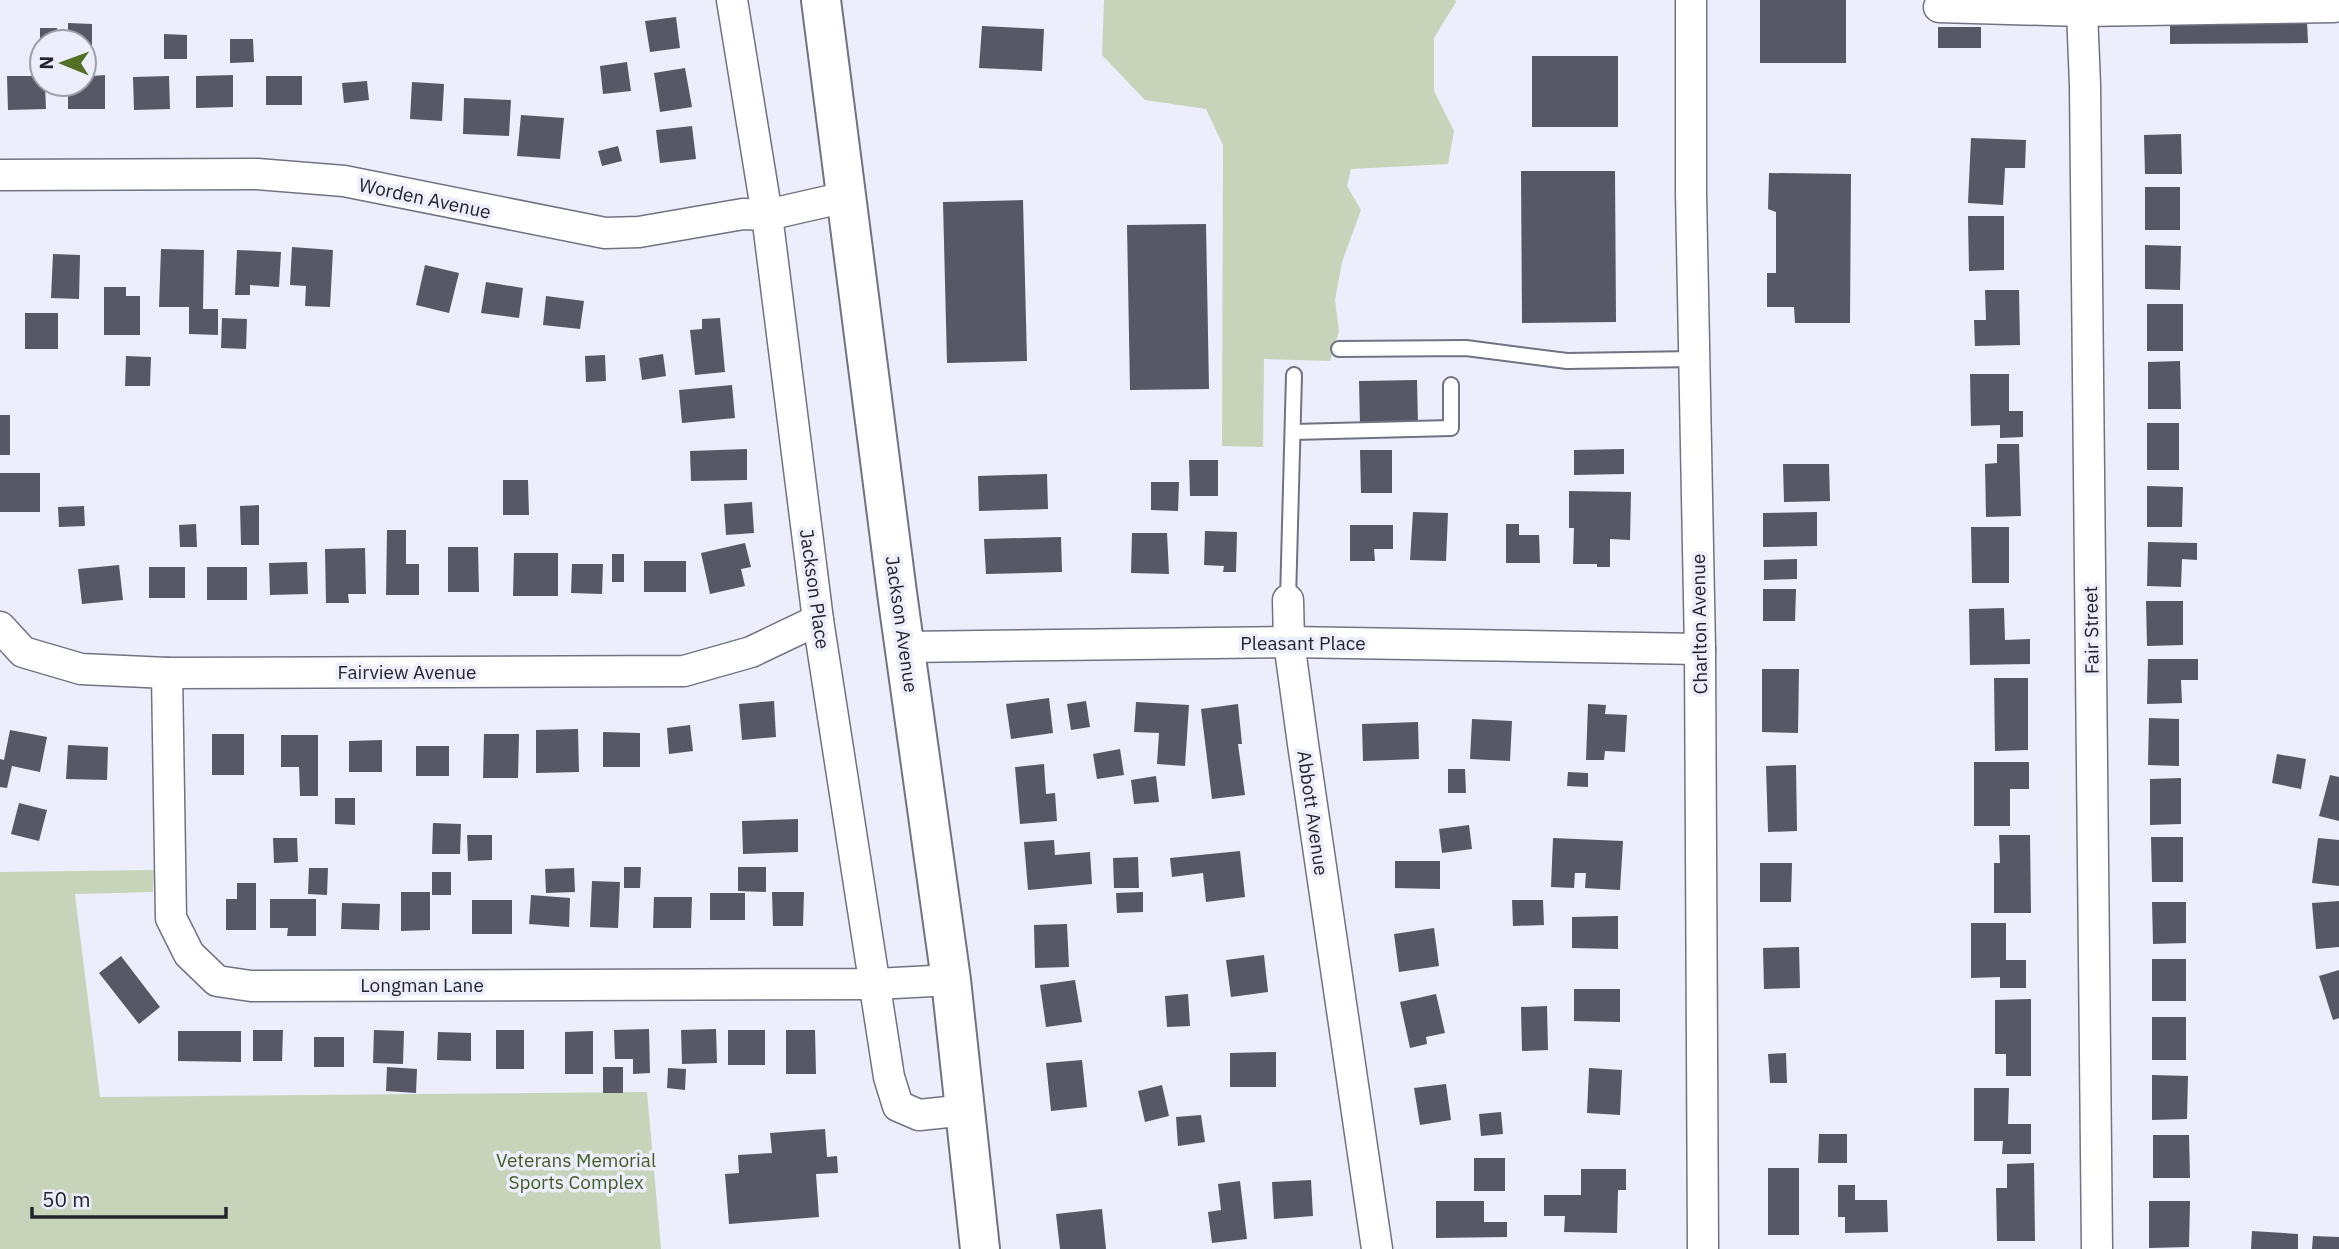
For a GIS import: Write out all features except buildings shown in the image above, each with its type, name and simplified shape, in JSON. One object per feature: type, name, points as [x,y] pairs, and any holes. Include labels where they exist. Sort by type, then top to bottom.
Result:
[{"type":"main road","name":"Jackson Avenue","points":[[821,0],[951,980],[980,1249]]},
{"type":"street","name":"Jackson Place","points":[[733,0],[766,215],[818,620],[889,1077],[898,1106],[919,1115],[967,1110]]},
{"type":"street","name":"Charlton Avenue","points":[[1690,0],[1700,649],[1703,1249]]},
{"type":"street","points":[[1939,7],[2081,11],[2334,8],[2339,5]]},
{"type":"street","name":"Fair Street","points":[[2081,11],[2085,85],[2097,1249]]},
{"type":"street","name":"Worden Avenue","points":[[0,175],[257,174],[344,181],[605,233],[639,233],[743,214],[766,215],[846,197]]},
{"type":"street","name":"Abbott Avenue","points":[[1288,600],[1289,642],[1377,1249]]},
{"type":"street","name":"Fairview Avenue","points":[[0,627],[23,652],[81,669],[167,673],[684,671],[751,652],[818,620]]},
{"type":"street","name":"Pleasant Place","points":[[905,647],[1289,642],[1700,649]]},
{"type":"street","name":"Longman Lane","points":[[167,673],[171,918],[189,954],[217,981],[251,986],[876,984],[951,980]]},
{"type":"lane","points":[[1339,349],[1466,348],[1567,361],[1695,359]]},
{"type":"lane","name":"Abbott Avenue","points":[[1288,600],[1294,375]]},
{"type":"lane","points":[[1293,432],[1451,428],[1451,385]]},
{"type":"green space","points":[[1104,0],[1456,2],[1434,38],[1434,91],[1454,131],[1448,164],[1351,169],[1347,186],[1361,210],[1342,262],[1335,300],[1339,331],[1330,361],[1264,359],[1263,447],[1222,446],[1223,145],[1206,109],[1145,100],[1102,55]]},
{"type":"green space","name":"Veterans Memorial Sports Complex","points":[[154,870],[153,892],[75,894],[100,1097],[647,1092],[661,1249],[0,1249],[0,872]]}]
